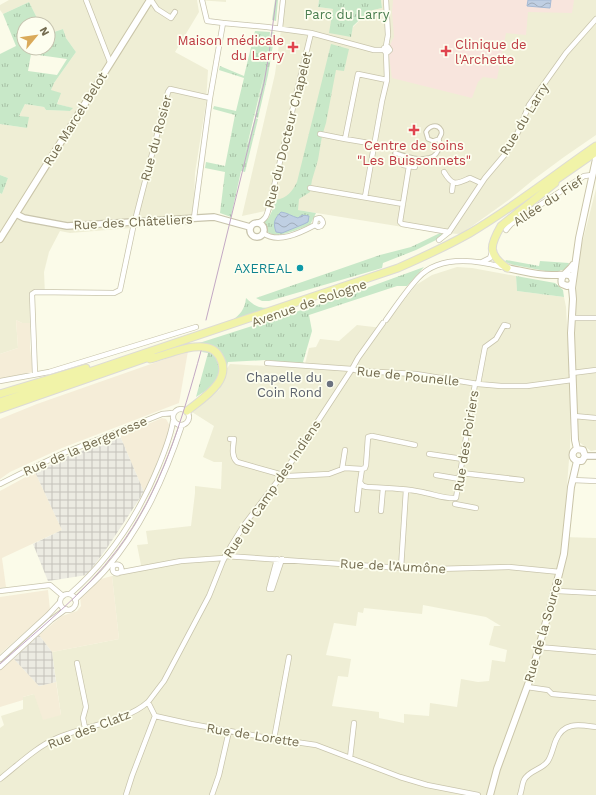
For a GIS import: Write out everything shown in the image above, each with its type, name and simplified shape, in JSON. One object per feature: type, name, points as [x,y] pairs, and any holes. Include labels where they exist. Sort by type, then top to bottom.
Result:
[{"type":"main road","name":"Rue Marcel Belot","points":[[0,239],[4,228],[16,214],[110,62],[151,0]]},
{"type":"main road","name":"Avenue de Sologne","points":[[0,402],[398,268],[428,255],[471,232],[498,215],[596,146]]},
{"type":"main road","name":"Avenue de Sologne","points":[[0,409],[371,282],[432,258],[481,231],[596,152]]},
{"type":"main road","points":[[577,449],[575,440],[572,377],[571,333],[573,281],[579,238],[596,159]]},
{"type":"main road","points":[[507,268],[496,260],[492,252],[492,243],[501,226],[581,162]]},
{"type":"main road","points":[[572,307],[568,291],[562,284],[562,278],[571,269],[576,255]]},
{"type":"main road","name":"Rue du Camp des Indiens","points":[[507,268],[550,276],[558,279],[562,284]]},
{"type":"main road","points":[[566,274],[571,276],[573,281]]},
{"type":"main road","name":"Rue du Camp des Indiens","points":[[550,276],[566,274]]},
{"type":"main road","points":[[562,284],[567,286],[571,285],[573,281]]},
{"type":"main road","points":[[1,394],[232,325]]},
{"type":"main road","points":[[109,371],[193,347],[208,347],[216,351],[223,364],[221,379],[218,385],[187,411]]},
{"type":"main road","points":[[0,412],[35,397]]},
{"type":"main road","points":[[577,449],[583,450],[585,456],[582,461],[576,461],[572,455],[577,449]]},
{"type":"main road","name":"Rue de la Source","points":[[490,795],[500,762],[527,687],[560,572],[564,554],[572,480],[576,461]]},
{"type":"street","points":[[86,0],[110,62]]},
{"type":"street","points":[[151,0],[157,9],[171,18],[175,12]]},
{"type":"street","points":[[202,0],[207,21],[280,28],[312,33],[374,50],[385,49]]},
{"type":"street","points":[[280,28],[283,0]]},
{"type":"street","points":[[365,197],[387,80],[385,49],[388,35],[386,0]]},
{"type":"street","name":"Rue du Larry","points":[[439,240],[449,232],[481,183],[507,152],[518,132],[529,105],[566,53],[596,19]]},
{"type":"street","points":[[194,218],[210,98],[223,22]]},
{"type":"street","name":"Rue du Docteur Chapelet","points":[[257,223],[261,222],[266,217],[270,207],[312,33]]},
{"type":"street","points":[[345,139],[358,74],[387,80]]},
{"type":"street","name":"Rue du Rosier","points":[[134,222],[168,92],[170,89],[210,98]]},
{"type":"street","points":[[395,153],[415,158],[428,159],[433,157],[439,150],[439,139],[442,132],[438,127],[434,126],[428,129],[426,134],[428,139],[432,141],[439,139]]},
{"type":"street","points":[[320,134],[375,144]]},
{"type":"street","points":[[403,165],[415,167]]},
{"type":"street","points":[[409,166],[400,220],[402,224],[449,232]]},
{"type":"street","points":[[444,172],[449,181],[453,183],[458,183],[470,178],[481,183]]},
{"type":"street","name":"Allée du Fief","points":[[506,230],[511,224],[584,176],[593,173]]},
{"type":"street","points":[[452,191],[453,183]]},
{"type":"street","points":[[310,188],[403,204]]},
{"type":"street","name":"Rue des Châteliers","points":[[16,214],[24,218],[66,226],[214,217],[250,227]]},
{"type":"street","points":[[35,374],[32,294],[35,292],[114,293],[120,290],[134,222]]},
{"type":"street","points":[[257,223],[263,226],[263,233],[258,237],[254,237],[250,234],[250,227],[257,223]]},
{"type":"street","points":[[263,233],[268,237],[286,237],[315,225]]},
{"type":"street","points":[[480,262],[488,260],[492,252]]},
{"type":"street","name":"Rue du Camp des Indiens","points":[[148,702],[164,681],[206,603],[225,557],[244,525],[283,475],[358,358],[418,278],[426,270],[452,262],[480,262],[507,268]]},
{"type":"street","points":[[572,318],[596,318]]},
{"type":"street","name":"Rue des Poiriers","points":[[360,482],[363,486],[367,487],[406,490],[456,498],[485,347],[496,339],[504,325],[508,326]]},
{"type":"street","points":[[0,382],[49,372],[196,327]]},
{"type":"street","name":"Rue de Pounelle","points":[[267,363],[352,369],[359,371],[416,374],[477,384],[527,386],[572,377],[596,370]]},
{"type":"street","points":[[0,659],[48,615],[60,602],[63,596],[70,594],[88,578],[117,544],[136,513],[153,479],[171,435],[174,421],[173,414],[179,408],[187,411],[189,415],[188,420],[182,425],[158,490],[141,520],[108,567],[75,600],[73,608],[66,609],[51,620],[0,668]]},
{"type":"street","name":"Rue de la Bergeresse","points":[[0,484],[64,453],[162,414],[173,414]]},
{"type":"street","points":[[574,416],[596,418]]},
{"type":"street","points":[[174,421],[177,424],[182,425]]},
{"type":"street","points":[[357,510],[362,469],[365,468],[366,465],[368,437],[372,436],[415,445]]},
{"type":"street","points":[[230,439],[234,439],[233,451],[237,462],[283,475],[329,474],[342,469],[362,469]]},
{"type":"street","points":[[342,469],[345,450]]},
{"type":"street","points":[[429,454],[463,459]]},
{"type":"street","points":[[585,456],[596,456]]},
{"type":"street","points":[[461,472],[522,480]]},
{"type":"street","points":[[436,475],[460,479]]},
{"type":"street","points":[[572,480],[596,481]]},
{"type":"street","points":[[381,511],[383,488]]},
{"type":"street","points":[[401,568],[406,490]]},
{"type":"street","points":[[456,498],[455,507],[476,508]]},
{"type":"street","name":"Rue de l'Aumône","points":[[117,573],[181,561],[225,557],[280,559],[401,568],[436,569],[509,567],[560,572]]},
{"type":"street","points":[[280,559],[272,590],[269,589],[280,559]]},
{"type":"street","points":[[0,591],[50,585],[63,596]]},
{"type":"street","points":[[555,588],[558,591],[596,593]]},
{"type":"street","points":[[70,594],[75,600]]},
{"type":"street","points":[[60,602],[61,606],[66,609]]},
{"type":"street","points":[[538,647],[596,652]]},
{"type":"street","points":[[274,739],[289,657]]},
{"type":"street","points":[[77,664],[86,707],[83,718],[85,728]]},
{"type":"street","points":[[527,687],[548,690],[552,694],[596,698]]},
{"type":"street","points":[[126,795],[155,716],[148,702]]},
{"type":"street","name":"Rue des Clatz","points":[[0,779],[50,741],[132,713],[148,702]]},
{"type":"street","name":"Rue de Lorette","points":[[155,716],[229,731],[316,745],[400,777],[427,785],[478,795]]},
{"type":"street","points":[[350,758],[354,723]]},
{"type":"street","points":[[520,795],[524,780],[529,774],[540,768],[548,761],[556,739],[565,729],[573,725],[596,727]]},
{"type":"street","points":[[212,795],[219,774],[229,731]]},
{"type":"shaded area","points":[[9,0],[197,0],[199,12],[175,52],[208,70],[206,103],[195,173],[194,202],[191,225],[156,226],[70,233],[60,231],[49,252],[44,272],[45,295],[29,294],[30,323],[22,323],[16,320],[18,348],[0,354],[0,193],[2,194],[8,178],[0,175],[0,124],[27,128],[19,116],[25,104],[44,107],[46,110],[70,111],[72,108],[57,104],[59,100],[51,90],[54,83],[76,52],[66,38],[63,29],[56,31],[56,16],[36,16],[29,2],[3,14],[0,10],[0,5]]},
{"type":"shaded area","points":[[197,0],[226,0],[226,2]]},
{"type":"shaded area","points":[[285,0],[319,0],[318,7],[333,9],[350,37],[353,27],[369,11],[382,8],[381,0],[596,0],[596,135],[461,234],[440,233],[298,210],[265,211],[242,216],[275,74]]},
{"type":"shaded area","name":"Clinique de l'Archette","points":[[393,0],[574,0],[572,13],[528,12],[526,35],[506,33],[497,79],[483,77],[478,82],[472,98],[392,78],[388,49],[394,37],[392,12]]},
{"type":"shaded area","points":[[596,189],[596,450],[591,451],[579,442],[575,377],[574,320],[578,259]]},
{"type":"shaded area","points":[[457,267],[472,268],[516,276],[517,291],[564,297],[566,307],[571,399],[570,447],[563,537],[596,538],[596,795],[0,795],[0,728],[4,725],[1,716],[23,709],[23,697],[34,694],[61,715],[52,652],[119,639],[112,576],[142,570],[137,545],[148,544],[146,531],[191,526],[195,486],[221,489],[222,462],[214,462],[203,457],[214,426],[192,412],[219,390],[226,370],[230,364],[304,368],[309,348],[316,347],[320,339],[339,341],[357,325],[382,328],[416,285],[432,275]],"holes":[[[423,605],[486,617],[501,626],[494,626],[489,645],[507,650],[505,662],[492,660],[489,681],[478,682],[461,679],[457,707],[430,703],[429,716],[404,714],[404,723],[379,718],[379,712],[332,706],[338,676],[348,677],[351,659],[326,655],[334,623],[356,626],[358,612],[363,613],[364,608],[422,614]]]},
{"type":"shaded area","points":[[16,320],[22,323],[30,323],[30,348],[33,372],[0,379],[0,354],[18,348]]},
{"type":"shaded area","points":[[188,351],[179,403],[62,448],[10,472],[0,479],[0,419],[37,404]]},
{"type":"shaded area","points":[[162,418],[166,419],[170,426],[168,437],[144,492],[120,436]]},
{"type":"shaded area","points":[[120,436],[144,492],[107,548],[87,575],[48,581],[33,544],[62,530],[35,472],[68,456]]},
{"type":"shaded area","points":[[35,472],[62,530],[2,558],[6,587],[0,588],[0,491]]},
{"type":"shaded area","points":[[112,576],[119,639],[52,652],[39,635],[62,616],[77,611],[81,606],[80,597],[101,579]]},
{"type":"shaded area","points":[[48,590],[50,610],[0,654],[0,597]]},
{"type":"shaded area","points":[[39,635],[52,652],[56,682],[39,686],[13,658]]},
{"type":"shaded area","points":[[13,658],[39,686],[56,682],[61,715],[43,720],[34,694],[23,697],[23,700],[0,707],[0,670]]},
{"type":"green space","points":[[275,0],[278,0],[276,21],[272,20]]},
{"type":"green space","name":"Parc du Larry","points":[[319,0],[381,0],[382,8],[369,11],[353,26],[351,37],[329,33],[333,9],[318,7]]},
{"type":"green space","points":[[29,2],[36,16],[16,16],[16,46],[3,14]]},
{"type":"green space","points":[[63,29],[66,38],[76,52],[54,83],[51,90],[61,93],[57,104],[73,108],[70,111],[46,110],[44,107],[25,104],[19,116],[29,117],[27,128],[0,124],[0,54],[16,46],[16,56],[31,56],[28,71],[57,75],[67,59],[45,56],[56,56],[56,31]]},
{"type":"green space","points":[[255,31],[270,32],[269,45],[271,32],[275,33],[268,75],[258,118],[255,117],[265,71],[245,154],[255,118],[258,119],[245,172],[241,171],[231,217],[220,213],[225,172],[205,168],[206,162],[225,166],[235,115],[213,109],[214,106],[236,111],[244,78],[219,70],[220,66],[244,76]]},
{"type":"green space","points":[[331,44],[349,49],[344,71],[336,70],[326,123],[310,192],[299,199],[298,210],[316,213],[310,225],[281,234],[271,234],[266,230],[263,223],[268,219],[276,200],[289,194],[297,182]]},
{"type":"green space","points":[[0,175],[8,178],[2,194],[0,193]]},
{"type":"green space","points":[[440,233],[444,236],[416,250],[383,263],[382,268],[269,301],[262,301],[256,298],[380,255],[411,247]]},
{"type":"green space","points":[[506,260],[539,266],[540,261],[569,263],[565,271],[561,270],[556,273],[514,265],[505,262]]},
{"type":"green space","points":[[424,267],[407,286],[397,286],[309,315],[312,331],[303,362],[305,364],[266,360],[228,362],[226,370],[223,358],[196,344],[339,298]]},
{"type":"green space","points":[[516,276],[555,283],[563,290],[564,297],[517,291]]},
{"type":"green space","points":[[246,298],[257,306],[271,308],[231,321],[242,311]]},
{"type":"green space","points":[[203,350],[211,352],[216,356],[221,370],[213,386],[196,397],[208,353],[202,352]]},
{"type":"water","points":[[528,0],[551,0],[550,8],[527,6]]},
{"type":"water","points":[[281,212],[298,218],[302,215],[309,216],[308,222],[282,233],[276,232],[275,221]]},
{"type":"tram line","points":[[206,320],[264,83],[276,0]]},
{"type":"tram line","points":[[0,664],[62,610],[91,581],[117,550],[132,528],[158,480],[168,455],[178,429],[201,351]]},
{"type":"place","name":"Maison médicale du Larry","points":[[293,47]]},
{"type":"place","name":"Clinique de l'Archette","points":[[446,51]]},
{"type":"place","name":"Centre de soins \"Les Buissonnets\"","points":[[414,130]]},
{"type":"place","name":"AXEREAL","points":[[300,268]]},
{"type":"place","name":"Chapelle du Coin Rond","points":[[330,384]]}]
